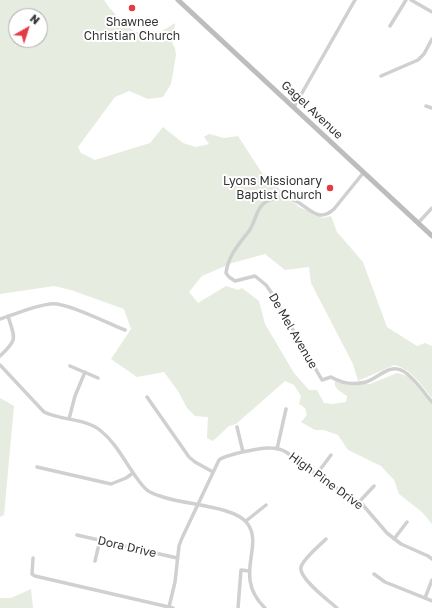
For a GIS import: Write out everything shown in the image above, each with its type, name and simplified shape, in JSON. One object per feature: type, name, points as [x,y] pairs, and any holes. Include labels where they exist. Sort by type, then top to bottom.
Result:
[{"type":"street","name":"Gagel Avenue","points":[[178,0],[432,236]]},
{"type":"street","points":[[294,107],[355,0]]},
{"type":"street","points":[[390,26],[406,0]]},
{"type":"street","points":[[411,0],[432,12]]},
{"type":"street","points":[[381,76],[418,60],[422,57],[432,39]]},
{"type":"street","points":[[426,106],[432,108]]},
{"type":"street","name":"De Mel Avenue","points":[[364,172],[329,213],[323,215],[317,215],[292,198],[279,197],[270,199],[264,203],[260,207],[254,224],[235,249],[228,262],[226,273],[228,277],[235,281],[255,276],[266,285],[322,380],[331,377],[345,382],[361,383],[370,380],[390,369],[399,369],[406,373],[432,402]]},
{"type":"street","points":[[418,223],[432,208]]},
{"type":"street","points":[[0,319],[45,305],[58,304],[125,330]]},
{"type":"street","points":[[0,356],[12,345],[14,339],[8,316]]},
{"type":"street","points":[[0,365],[41,409],[48,414],[93,426],[103,432],[112,442],[133,473],[150,492],[158,496],[236,514],[246,521],[253,536],[249,571],[250,579],[259,602],[265,608]]},
{"type":"street","points":[[70,366],[98,378]]},
{"type":"street","points":[[69,419],[75,396],[85,372]]},
{"type":"street","points":[[147,397],[189,457],[213,472]]},
{"type":"street","points":[[277,449],[286,409]]},
{"type":"street","points":[[237,427],[242,452]]},
{"type":"street","name":"High Pine Drive","points":[[171,607],[177,558],[182,538],[197,505],[213,472],[222,458],[242,452],[267,448],[286,452],[316,475],[359,502],[394,539],[432,559]]},
{"type":"street","points":[[316,475],[331,455]]},
{"type":"street","points":[[37,467],[111,484],[133,473]]},
{"type":"street","points":[[359,502],[374,486]]},
{"type":"street","points":[[246,521],[266,505]]},
{"type":"street","points":[[394,539],[407,522]]},
{"type":"street","name":"Dora Drive","points":[[77,535],[177,558]]},
{"type":"street","points":[[326,539],[302,565],[301,571],[305,579],[337,608]]},
{"type":"street","points":[[95,562],[100,540]]},
{"type":"street","points":[[33,558],[32,574],[35,576],[171,607]]},
{"type":"street","points":[[238,608],[241,570],[249,571]]},
{"type":"street","points":[[374,574],[384,582],[432,601]]},
{"type":"street","points":[[425,598],[432,580]]},
{"type":"shaded area","points":[[0,0],[104,0],[114,13],[135,32],[162,31],[175,23],[172,43],[175,48],[176,55],[171,84],[163,97],[148,99],[129,91],[115,97],[78,147],[81,153],[95,160],[150,143],[163,127],[183,143],[196,147],[209,144],[204,137],[209,134],[224,138],[238,136],[262,173],[299,207],[323,218],[331,216],[337,232],[363,262],[387,327],[417,346],[425,343],[432,346],[432,398],[411,374],[394,365],[358,381],[353,364],[311,283],[309,267],[285,270],[265,254],[232,263],[202,276],[189,292],[198,303],[226,286],[238,290],[242,288],[259,301],[265,324],[294,373],[309,390],[317,390],[324,403],[333,404],[346,402],[347,396],[336,388],[335,381],[346,384],[370,384],[397,373],[408,376],[432,404],[432,524],[422,512],[399,494],[394,480],[381,466],[348,450],[338,435],[324,430],[315,430],[301,422],[307,415],[305,408],[299,404],[301,396],[294,385],[285,381],[236,424],[229,426],[213,441],[207,438],[208,417],[195,416],[187,408],[178,391],[164,372],[137,377],[111,359],[131,329],[124,309],[71,290],[54,286],[0,294]]},
{"type":"shaded area","points":[[0,398],[14,406],[4,515],[0,517]]},
{"type":"shaded area","points":[[31,589],[33,608],[0,608],[0,598],[11,598]]},
{"type":"place","name":"Shawnee Christian Church","points":[[132,8]]},
{"type":"place","name":"Lyons Missionary Baptist Church","points":[[330,188]]}]
